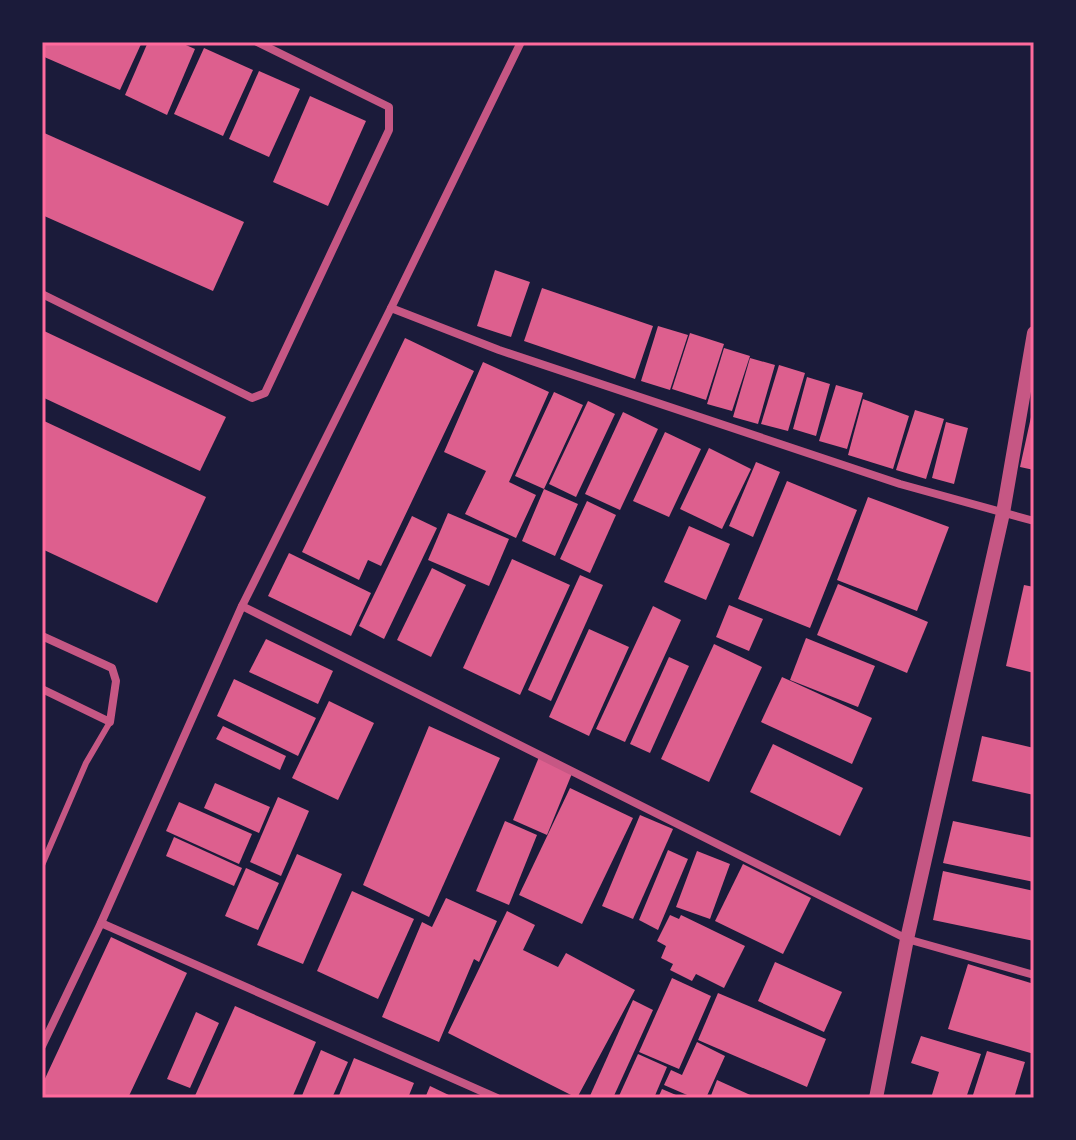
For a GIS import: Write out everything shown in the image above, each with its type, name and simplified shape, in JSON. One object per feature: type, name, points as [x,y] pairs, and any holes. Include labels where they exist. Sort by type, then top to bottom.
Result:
[{"type":"street","points":[[42,294],[252,398],[265,393],[389,130],[391,114],[389,107],[257,42]]},
{"type":"street","points":[[42,1046],[101,923],[242,606],[521,42]]},
{"type":"street","points":[[391,308],[499,350],[826,460],[1034,521]]},
{"type":"street","points":[[876,1098],[907,939],[1003,513],[1034,333]]},
{"type":"street","points":[[242,606],[907,939],[1034,975]]},
{"type":"street","points":[[42,636],[112,668],[116,681],[110,722],[42,689]]},
{"type":"street","points":[[101,923],[497,1098]]},
{"type":"lane","points":[[42,865],[86,763],[110,722]]},
{"type":"building","points":[[42,42],[142,42],[120,90],[42,56]]},
{"type":"building","points":[[148,42],[179,42],[195,49],[167,115],[125,95]]},
{"type":"building","points":[[204,48],[253,70],[223,136],[174,114]]},
{"type":"building","points":[[259,71],[300,89],[269,157],[229,139]]},
{"type":"building","points":[[310,96],[366,121],[328,206],[273,182]]},
{"type":"building","points":[[42,132],[244,222],[213,291],[42,215]]},
{"type":"building","points":[[495,270],[530,282],[511,337],[477,326]]},
{"type":"building","points":[[542,288],[653,326],[635,379],[524,341]]},
{"type":"building","points":[[658,326],[688,335],[670,390],[641,381]]},
{"type":"building","points":[[42,330],[226,417],[200,471],[42,397]]},
{"type":"building","points":[[690,333],[724,344],[706,400],[672,389]]},
{"type":"building","points":[[405,338],[474,371],[381,566],[368,560],[359,580],[302,552]]},
{"type":"building","points":[[724,348],[750,356],[732,411],[707,404]]},
{"type":"building","points":[[750,358],[775,365],[758,424],[733,417]]},
{"type":"building","points":[[483,362],[549,392],[509,482],[536,495],[516,538],[465,514],[486,471],[444,452]]},
{"type":"building","points":[[779,365],[805,373],[788,431],[761,424]]},
{"type":"building","points":[[807,377],[830,384],[816,436],[793,429]]},
{"type":"building","points":[[836,385],[863,393],[847,449],[819,441]]},
{"type":"building","points":[[554,392],[583,405],[544,489],[515,476]]},
{"type":"building","points":[[863,399],[909,416],[893,469],[848,455]]},
{"type":"building","points":[[588,401],[615,414],[576,497],[549,484]]},
{"type":"building","points":[[1034,408],[1034,470],[1020,467]]},
{"type":"building","points":[[915,410],[944,419],[926,479],[896,470]]},
{"type":"building","points":[[623,412],[658,429],[620,510],[585,494]]},
{"type":"building","points":[[42,420],[206,497],[157,603],[42,549]]},
{"type":"building","points":[[946,422],[968,428],[954,484],[932,478]]},
{"type":"building","points":[[665,432],[701,449],[669,517],[633,501]]},
{"type":"building","points":[[709,448],[751,469],[722,529],[680,509]]},
{"type":"building","points":[[756,462],[780,472],[753,537],[729,526]]},
{"type":"building","points":[[787,481],[857,510],[810,628],[738,599]]},
{"type":"building","points":[[544,489],[578,504],[555,556],[522,541]]},
{"type":"building","points":[[868,497],[949,527],[917,611],[837,580]]},
{"type":"building","points":[[587,501],[616,515],[590,573],[560,559]]},
{"type":"building","points":[[448,513],[509,539],[489,586],[428,560]]},
{"type":"building","points":[[412,516],[437,528],[384,639],[359,626]]},
{"type":"building","points":[[689,526],[730,544],[706,600],[664,582]]},
{"type":"building","points":[[289,553],[371,593],[351,636],[268,596]]},
{"type":"building","points":[[512,559],[570,585],[520,695],[463,668]]},
{"type":"building","points":[[432,568],[466,585],[431,657],[397,640]]},
{"type":"building","points":[[580,575],[603,585],[551,701],[528,690]]},
{"type":"building","points":[[838,584],[928,622],[907,673],[817,635]]},
{"type":"building","points":[[1024,585],[1034,587],[1034,673],[1006,666]]},
{"type":"building","points":[[729,605],[763,619],[749,651],[716,637]]},
{"type":"building","points":[[653,606],[681,620],[625,742],[596,729]]},
{"type":"building","points":[[589,629],[629,647],[589,736],[549,717]]},
{"type":"building","points":[[806,638],[875,666],[858,707],[790,680]]},
{"type":"building","points":[[266,639],[333,671],[318,704],[249,672]]},
{"type":"building","points":[[714,644],[762,667],[709,782],[661,759]]},
{"type":"building","points":[[669,657],[689,666],[650,753],[630,744]]},
{"type":"building","points":[[782,677],[872,718],[852,764],[761,722]]},
{"type":"building","points":[[234,679],[316,718],[298,756],[217,716]]},
{"type":"building","points":[[329,701],[374,723],[338,800],[292,778]]},
{"type":"building","points":[[223,726],[286,756],[280,770],[216,739]]},
{"type":"building","points":[[429,726],[500,758],[429,917],[363,885]]},
{"type":"building","points":[[982,736],[1034,748],[1034,795],[972,781]]},
{"type":"building","points":[[773,744],[863,788],[840,836],[750,792]]},
{"type":"building","points":[[539,757],[573,771],[547,835],[513,820]]},
{"type":"building","points":[[215,783],[270,807],[259,833],[204,808]]},
{"type":"building","points":[[570,788],[633,818],[582,924],[519,895]]},
{"type":"building","points":[[278,797],[309,811],[281,876],[250,862]]},
{"type":"building","points":[[179,802],[252,834],[239,864],[166,831]]},
{"type":"building","points":[[640,815],[673,829],[633,919],[602,906]]},
{"type":"building","points":[[505,821],[537,835],[509,905],[476,891]]},
{"type":"building","points":[[953,821],[1034,838],[1034,882],[943,863]]},
{"type":"building","points":[[174,837],[242,868],[234,886],[166,856]]},
{"type":"building","points":[[668,850],[688,859],[658,930],[639,920]]},
{"type":"building","points":[[697,851],[730,864],[710,919],[676,907]]},
{"type":"building","points":[[297,854],[342,874],[303,964],[257,945]]},
{"type":"building","points":[[743,864],[811,898],[783,954],[715,921]]},
{"type":"building","points":[[246,868],[279,883],[258,930],[225,916]]},
{"type":"building","points":[[943,871],[1034,891],[1034,941],[933,920]]},
{"type":"building","points":[[352,891],[414,919],[378,999],[317,971]]},
{"type":"building","points":[[446,898],[497,921],[479,962],[474,959],[439,1042],[382,1017],[422,922],[432,927]]},
{"type":"building","points":[[507,911],[535,925],[523,950],[558,967],[566,953],[635,990],[577,1098],[448,1033]]},
{"type":"building","points":[[670,915],[679,919],[681,915],[745,946],[724,988],[696,974],[692,981],[670,970],[673,964],[661,958],[666,946],[657,941]]},
{"type":"building","points":[[111,937],[187,973],[128,1098],[42,1098],[42,1085]]},
{"type":"building","points":[[775,962],[842,992],[824,1032],[758,1001]]},
{"type":"building","points":[[968,964],[1034,984],[1034,1054],[948,1029]]},
{"type":"building","points":[[672,978],[711,996],[679,1069],[639,1052]]},
{"type":"building","points":[[718,993],[826,1039],[807,1087],[698,1040]]},
{"type":"building","points":[[633,1000],[653,1010],[613,1098],[589,1098]]},
{"type":"building","points":[[235,1006],[316,1042],[292,1098],[194,1098]]},
{"type":"building","points":[[196,1012],[219,1023],[190,1088],[167,1079]]},
{"type":"building","points":[[921,1036],[981,1054],[966,1098],[931,1098],[939,1072],[911,1063]]},
{"type":"building","points":[[697,1042],[725,1056],[706,1098],[694,1098],[664,1085],[671,1070],[682,1075]]},
{"type":"building","points":[[321,1050],[348,1062],[332,1098],[301,1098]]},
{"type":"building","points":[[987,1051],[1025,1062],[1014,1098],[972,1098]]},
{"type":"building","points":[[638,1054],[667,1067],[654,1098],[619,1096]]},
{"type":"building","points":[[354,1058],[414,1083],[408,1098],[338,1098]]},
{"type":"building","points":[[717,1080],[757,1098],[710,1098]]},
{"type":"building","points":[[430,1086],[455,1098],[425,1098]]},
{"type":"building","points":[[662,1089],[683,1098],[658,1098]]}]
